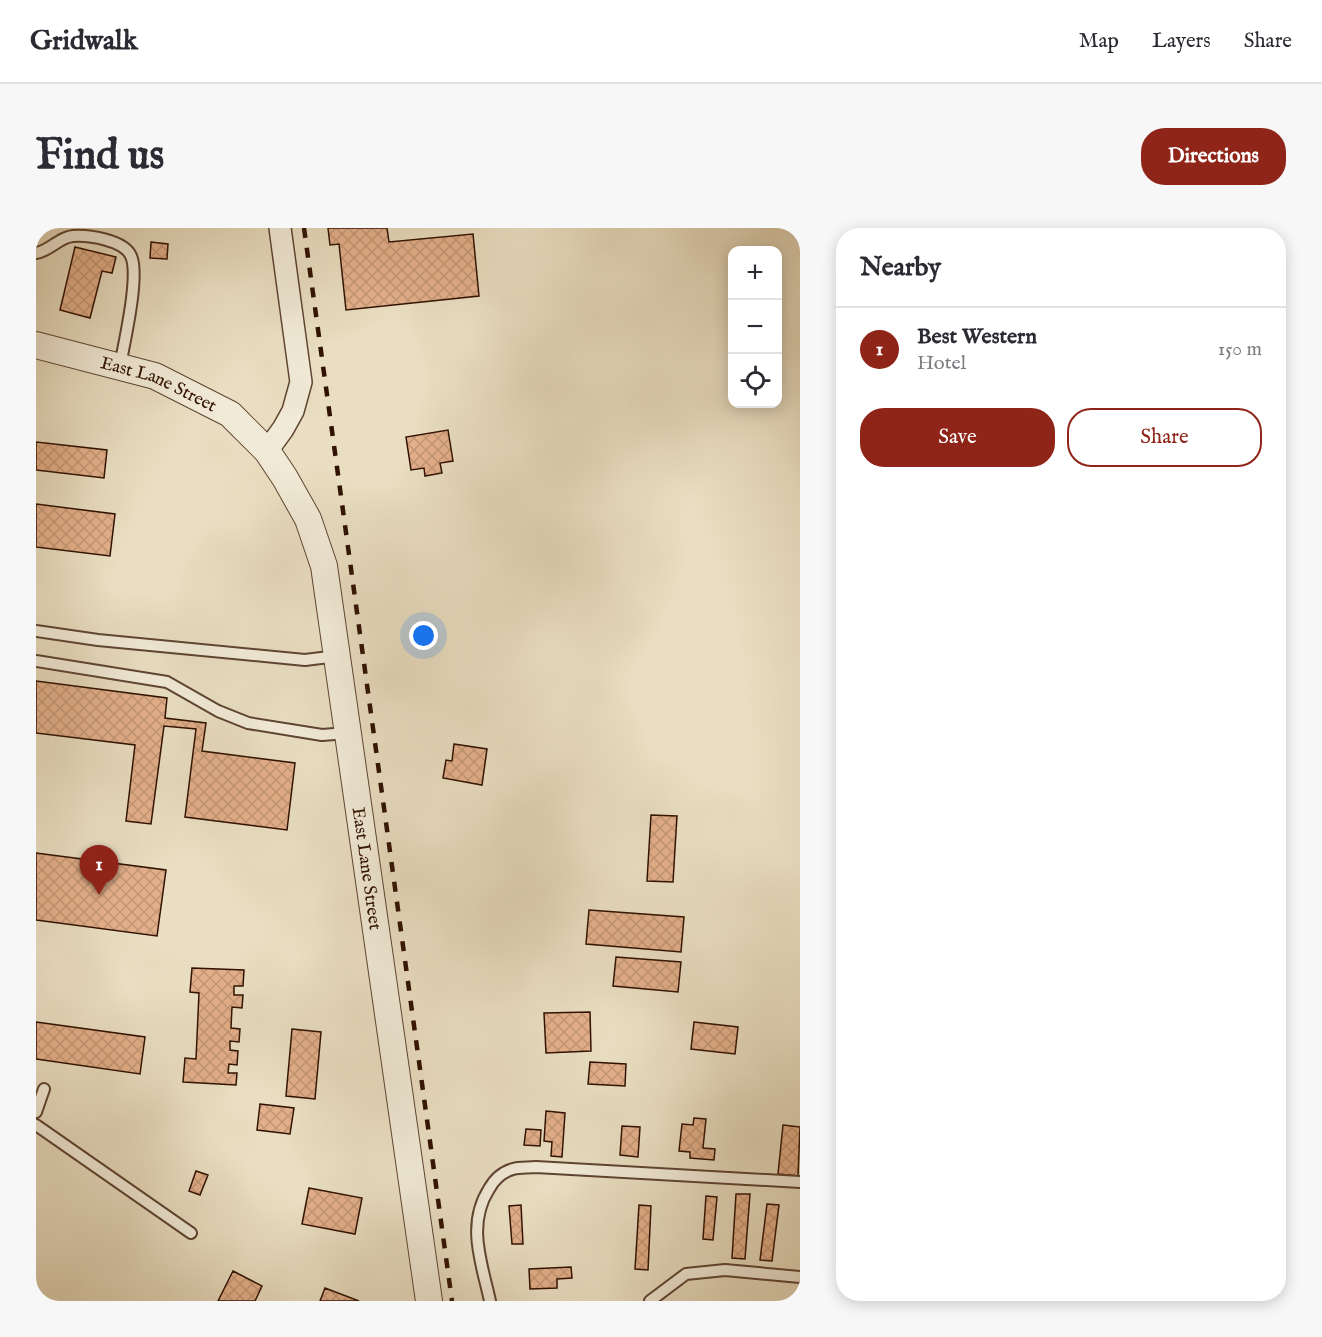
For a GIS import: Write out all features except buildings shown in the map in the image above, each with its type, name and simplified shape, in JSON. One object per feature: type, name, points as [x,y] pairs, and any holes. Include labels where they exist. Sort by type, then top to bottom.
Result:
[{"type":"street","points":[[267,451],[293,411],[301,382],[280,228]]},
{"type":"street","name":"East Lane Street","points":[[36,345],[154,376],[230,414],[267,451],[308,519],[324,566],[429,1301]]},
{"type":"lane","points":[[36,254],[46,252],[71,236],[120,244],[131,255],[134,267],[131,307],[120,366]]},
{"type":"lane","points":[[36,631],[98,640],[305,660],[337,656]]},
{"type":"lane","points":[[36,661],[167,682],[218,711],[248,723],[322,735],[348,733]]},
{"type":"lane","points":[[36,1112],[44,1089]]},
{"type":"lane","points":[[36,1125],[191,1233]]},
{"type":"lane","points":[[490,1301],[477,1242],[477,1213],[483,1197],[493,1183],[505,1172],[515,1168],[536,1167],[800,1182]]},
{"type":"lane","points":[[650,1301],[686,1274],[725,1270],[800,1277]]},
{"type":"railway","points":[[304,228],[452,1301]]},
{"type":"place","name":"Best Western","points":[[99,895]]}]
